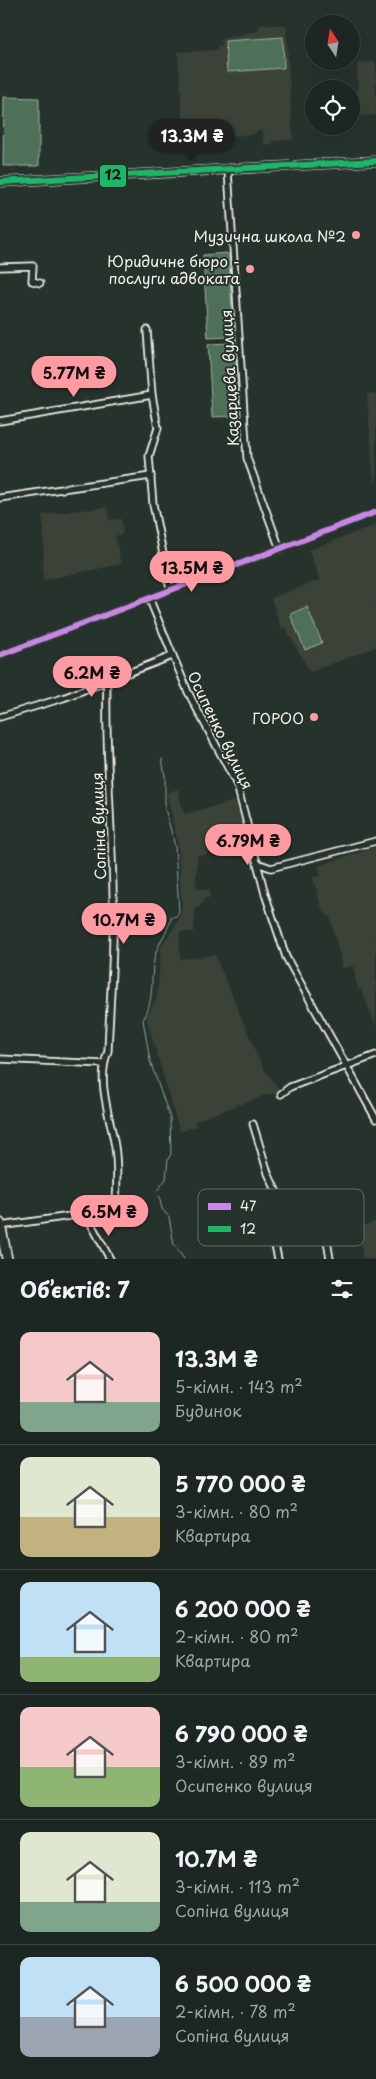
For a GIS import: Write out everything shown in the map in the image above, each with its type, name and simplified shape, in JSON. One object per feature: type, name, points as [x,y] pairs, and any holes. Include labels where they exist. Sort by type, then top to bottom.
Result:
[{"type":"highway","points":[[0,1225],[4,1256]]},
{"type":"main road","points":[[0,182],[228,171],[376,161]]},
{"type":"street","name":"Казарцева вулиця","points":[[228,171],[247,458],[280,549]]},
{"type":"street","points":[[0,267],[32,266],[32,281],[40,283]]},
{"type":"street","points":[[147,330],[152,395],[158,428],[150,456],[151,476],[157,533],[164,558],[163,566],[171,590]]},
{"type":"street","points":[[0,421],[152,395]]},
{"type":"street","points":[[0,498],[151,476]]},
{"type":"street","points":[[0,655],[376,512]]},
{"type":"street","name":"Осипенко вулиця","points":[[149,598],[172,656],[202,720],[237,785],[272,918],[286,957],[348,1066],[376,1120]]},
{"type":"street","points":[[0,718],[107,682],[172,656]]},
{"type":"street","name":"Сопіна вулиця","points":[[107,682],[106,730],[111,810],[114,944],[108,1051],[102,1080],[117,1163],[116,1206]]},
{"type":"street","points":[[257,862],[271,868],[376,841]]},
{"type":"street","points":[[281,1094],[290,1087],[376,1055]]},
{"type":"street","points":[[0,1059],[104,1064]]},
{"type":"street","points":[[253,1124],[268,1173],[275,1189]]},
{"type":"street","points":[[0,1225],[78,1216],[91,1217],[123,1202]]},
{"type":"street","points":[[91,1217],[89,1220],[110,1259]]},
{"type":"street","points":[[275,1246],[278,1259]]},
{"type":"street","points":[[328,1246],[330,1259]]},
{"type":"shaded area","points":[[259,25],[286,25],[293,139],[273,141],[273,144],[264,145],[263,130],[256,131],[256,134],[228,136],[227,138],[184,138],[178,52],[218,50],[217,46],[222,46],[221,39],[258,31]]},
{"type":"shaded area","points":[[376,62],[376,115],[360,116],[360,80],[357,80],[357,70],[360,70],[360,63]]},
{"type":"shaded area","points":[[376,393],[376,481],[374,480],[367,394]]},
{"type":"shaded area","points":[[108,507],[109,520],[121,519],[123,534],[115,536],[121,564],[43,580],[44,531],[42,515]]},
{"type":"shaded area","points":[[376,525],[376,647],[310,672],[285,627],[281,628],[271,598],[320,580],[309,550]]},
{"type":"shaded area","points":[[178,789],[184,814],[236,801],[244,830],[207,837],[207,855],[197,855],[196,888],[210,890],[209,898],[204,898],[203,903],[195,910],[194,932],[180,932],[180,959],[215,955],[262,1066],[281,1092],[268,1094],[195,1121],[196,1126],[180,1132],[146,1017],[157,998],[161,947],[179,920],[182,909],[178,844],[167,793]]},
{"type":"shaded area","points":[[376,847],[376,1026],[361,989],[358,990],[353,966],[343,968],[330,917],[322,909],[313,878],[321,875],[318,866]]},
{"type":"shaded area","points":[[376,1221],[376,1259],[363,1259],[361,1246],[364,1246],[364,1226]]},
{"type":"green space","points":[[283,37],[284,68],[227,72],[225,41]]},
{"type":"green space","points":[[4,97],[39,98],[39,166],[3,166]]},
{"type":"green space","points":[[227,253],[229,256],[233,333],[231,337],[208,338],[203,255]]},
{"type":"green space","points":[[232,343],[235,345],[239,412],[236,416],[212,417],[208,344]]},
{"type":"green space","points":[[307,607],[322,643],[305,650],[290,614]]},
{"type":"waterway","points":[[157,1191],[166,1179],[168,1159],[171,1154],[170,1118],[150,1061],[143,1020],[150,1004],[156,952],[171,918],[178,915],[179,911],[175,846],[165,809],[165,776],[162,759]]},
{"type":"waterway","points":[[159,1196],[162,1209],[169,1217],[174,1245],[184,1259]]},
{"type":"transit line","name":"12","points":[[0,182],[376,161]]},
{"type":"transit line","name":"47","points":[[0,655],[376,512]]},
{"type":"place","name":"Музична школа №2","points":[[356,235]]},
{"type":"place","name":"Юридичне бюро - послуги адвоката","points":[[250,269]]},
{"type":"place","name":"ГОРОО","points":[[314,717]]}]
